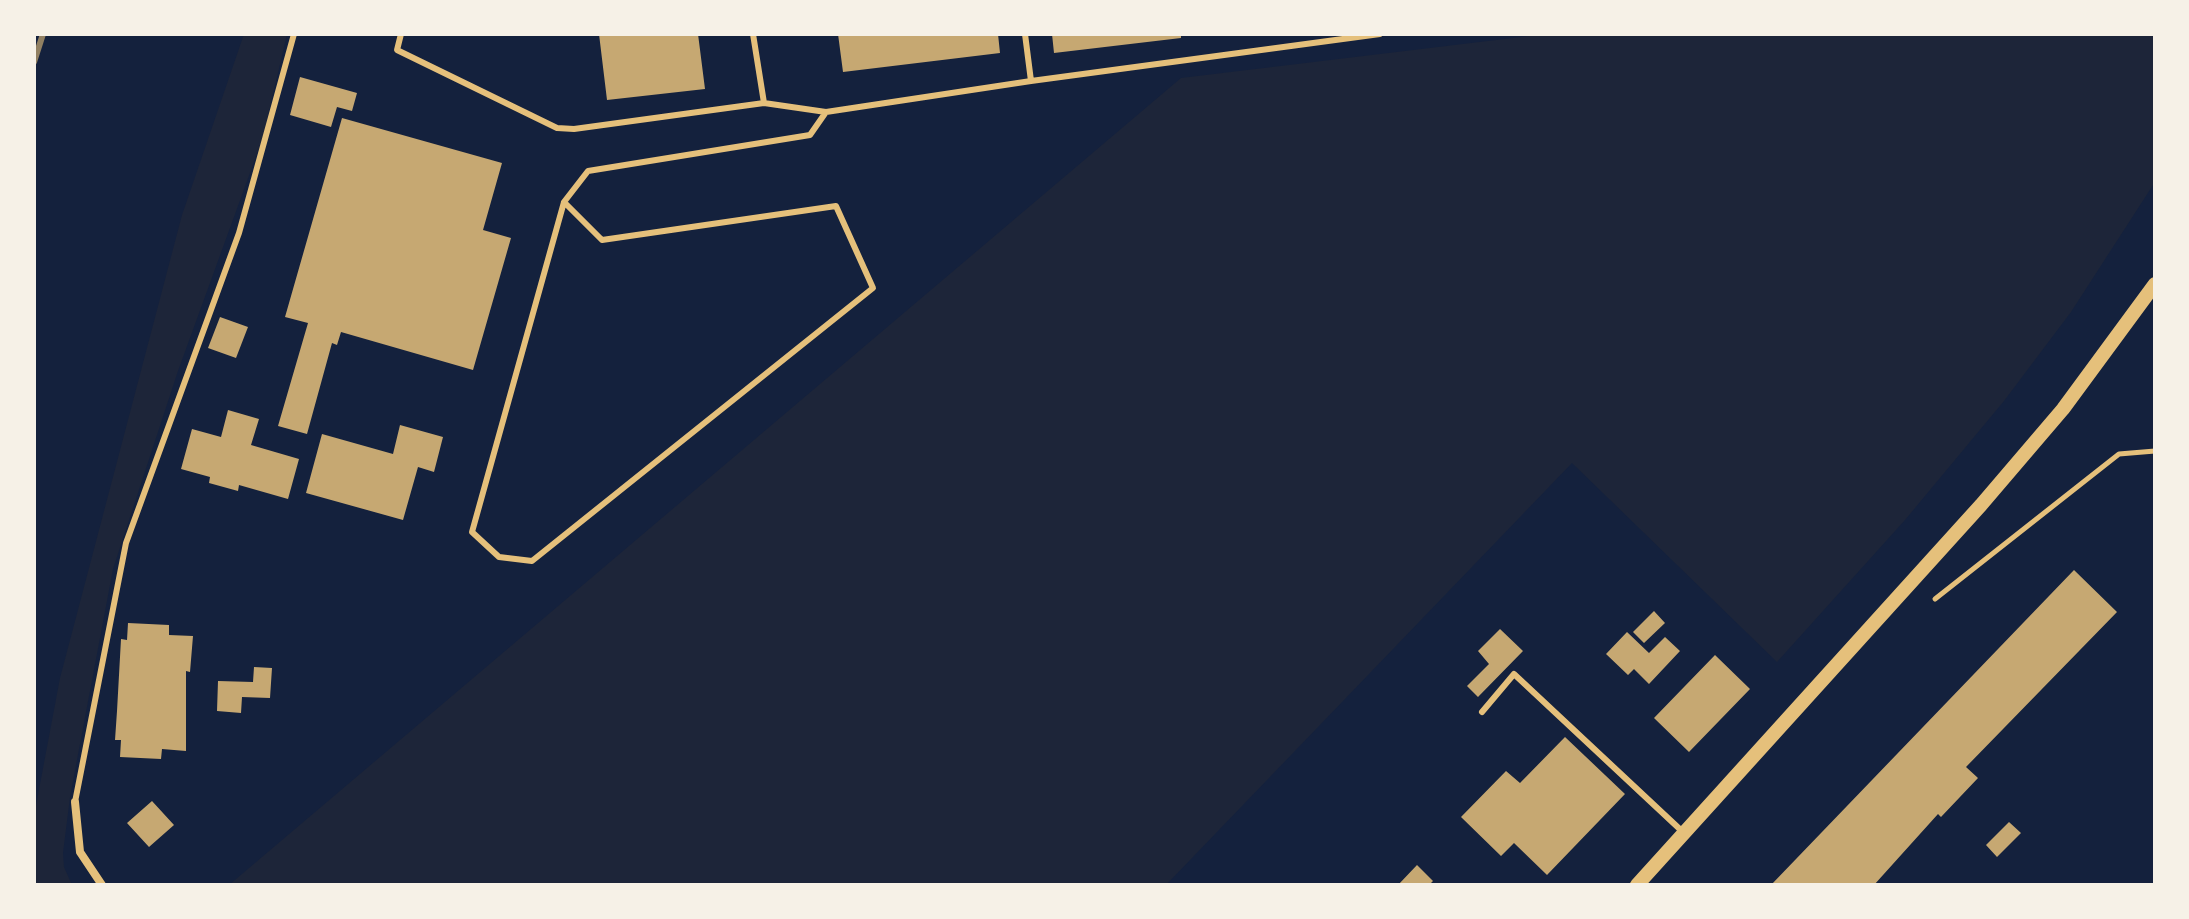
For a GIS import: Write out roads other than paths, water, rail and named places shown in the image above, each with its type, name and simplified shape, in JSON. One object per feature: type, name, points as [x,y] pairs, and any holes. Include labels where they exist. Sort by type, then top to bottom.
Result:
[{"type":"street","points":[[1637,885],[1992,493],[2063,409],[2155,284]]},
{"type":"street","points":[[75,802],[80,852],[102,885]]},
{"type":"lane","points":[[75,802],[126,543],[239,233],[294,34]]},
{"type":"lane","points":[[401,34],[397,50],[557,128],[574,129],[764,103],[826,112],[1380,34]]},
{"type":"lane","points":[[753,34],[764,103]]},
{"type":"lane","points":[[1025,34],[1031,81]]},
{"type":"lane","points":[[564,202],[602,240],[836,206],[873,288],[532,561],[499,557],[472,532],[564,202],[588,171],[810,135],[826,112]]},
{"type":"lane","points":[[1482,712],[1514,674],[1684,833]]},
{"type":"railway","points":[[34,62],[43,34]]}]
